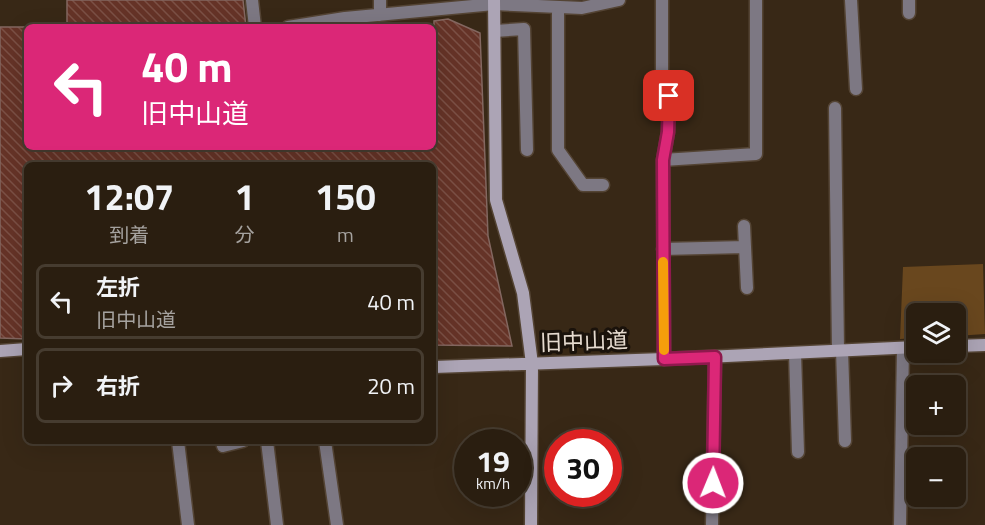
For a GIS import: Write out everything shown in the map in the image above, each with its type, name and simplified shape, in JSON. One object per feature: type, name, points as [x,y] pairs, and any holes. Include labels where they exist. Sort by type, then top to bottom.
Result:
[{"type":"street","points":[[252,0],[255,24]]},
{"type":"street","points":[[380,15],[381,0]]},
{"type":"street","points":[[307,24],[494,2],[582,8],[618,0]]},
{"type":"street","points":[[662,0],[662,85],[669,96],[668,132],[663,160],[664,359]]},
{"type":"street","points":[[663,160],[756,154],[756,0]]},
{"type":"street","points":[[851,0],[856,89]]},
{"type":"street","points":[[909,0],[909,13]]},
{"type":"street","points":[[494,2],[496,200],[523,293],[532,364],[531,525]]},
{"type":"street","points":[[558,7],[558,150],[584,185],[603,185]]},
{"type":"street","points":[[495,31],[524,29],[527,150]]},
{"type":"street","points":[[835,108],[840,350],[845,441]]},
{"type":"street","points":[[744,226],[747,288]]},
{"type":"street","points":[[663,249],[745,247]]},
{"type":"street","points":[[966,346],[985,345]]},
{"type":"street","points":[[900,525],[903,348]]},
{"type":"street","name":"旧中山道","points":[[436,367],[906,348]]},
{"type":"street","points":[[0,351],[24,349]]},
{"type":"street","points":[[795,353],[798,452]]},
{"type":"street","points":[[712,525],[715,357]]},
{"type":"street","points":[[178,444],[188,525]]},
{"type":"street","points":[[223,446],[231,444]]},
{"type":"street","points":[[267,444],[277,525]]},
{"type":"street","points":[[325,444],[337,525]]},
{"type":"shaded area","points":[[983,264],[985,334],[966,335],[966,303],[906,303],[906,339],[900,339],[903,267]]},
{"type":"building","points":[[67,0],[243,0],[246,24],[67,24]]},
{"type":"building","points":[[448,19],[480,33],[488,236],[512,346],[436,345],[436,162],[24,162],[24,339],[0,338],[0,27],[24,27],[24,150],[436,150],[436,24],[434,21]]},
{"type":"slow traffic","points":[[663,262],[664,350]]},
{"type":"route","points":[[669,96],[668,132],[663,160],[664,359],[715,357],[713,483]]}]
